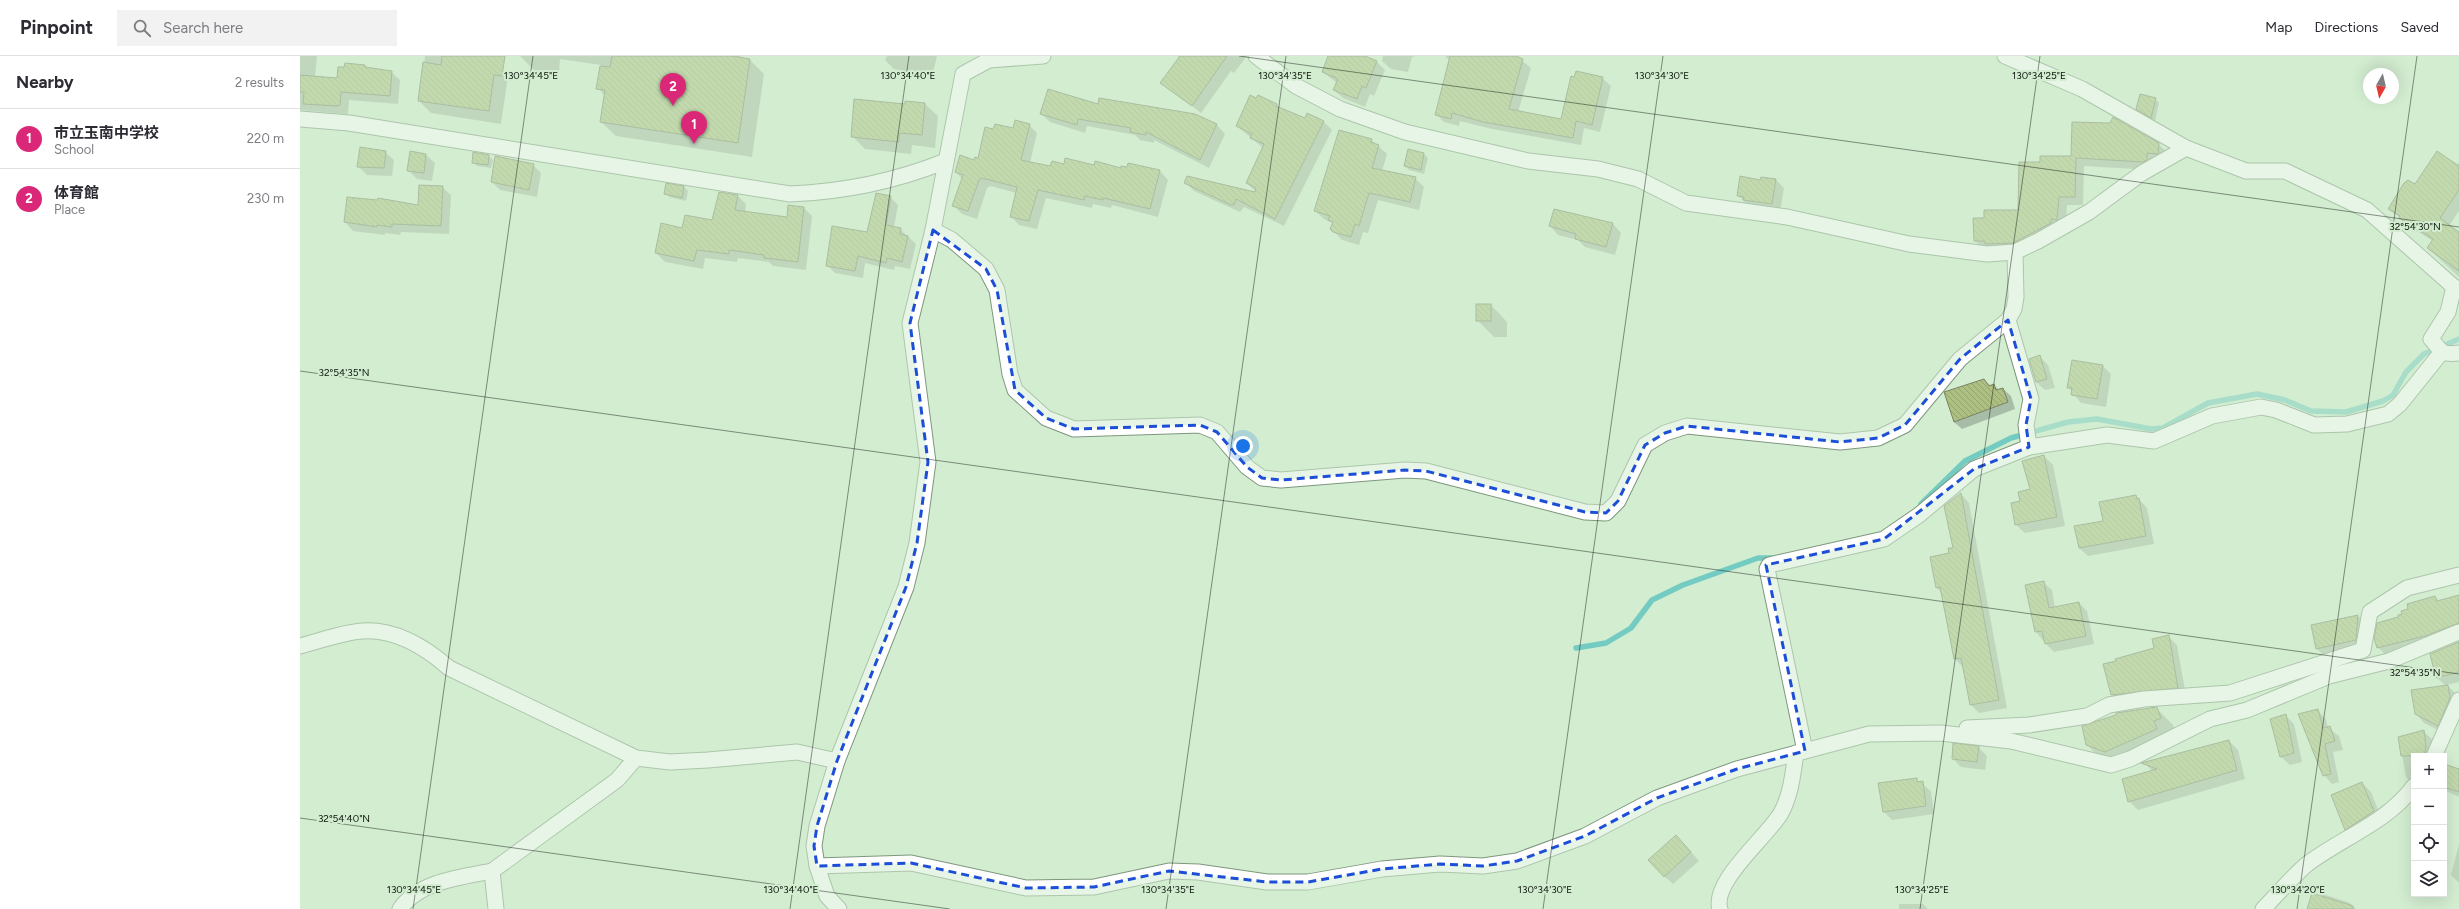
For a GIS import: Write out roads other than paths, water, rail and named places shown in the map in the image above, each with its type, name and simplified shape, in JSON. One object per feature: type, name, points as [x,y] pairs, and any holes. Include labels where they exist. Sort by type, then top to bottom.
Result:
[{"type":"street","points":[[839,909],[827,896],[817,866],[814,846],[817,826],[837,761],[906,588],[917,543],[928,462],[910,323],[933,230],[963,74],[988,60],[1043,56]]},
{"type":"street","points":[[1256,56],[1296,86],[1340,109],[1405,132],[1528,161],[1598,168],[1638,178],[1686,203],[1787,217],[1909,244],[1987,254],[2015,252],[2089,212],[2142,173],[2186,148]]},
{"type":"street","points":[[2006,56],[2082,89],[2186,148],[2246,171],[2285,171],[2367,210],[2457,288],[2448,312],[2431,339],[2445,354],[2459,353]]},
{"type":"street","points":[[300,119],[357,124],[790,194],[831,192],[914,174],[946,161]]},
{"type":"street","points":[[933,230],[952,240],[986,269],[997,290],[1010,374],[1015,390],[1046,418],[1074,429],[1200,426],[1217,432],[1247,468],[1262,478],[1281,480],[1405,470],[1426,471],[1586,512],[1606,513],[1618,501],[1645,445],[1665,433],[1687,426],[1840,442],[1878,438],[1905,425],[1960,359],[2008,320],[2014,309],[2016,297],[2015,252]]},
{"type":"street","points":[[2008,320],[2031,398],[2026,425],[2029,444]]},
{"type":"street","points":[[1720,909],[1718,903],[1722,889],[1730,876],[1781,813],[1792,784],[1800,752],[1767,569],[1769,565],[1884,539],[1919,515],[1974,469],[2029,444],[2107,435],[2154,441],[2212,416],[2261,407],[2276,410],[2314,425],[2347,424],[2388,414],[2400,404],[2438,348]]},
{"type":"street","points":[[1941,733],[1945,729],[2029,725],[2080,717],[2109,705],[2144,699],[2230,693],[2363,650],[2370,612],[2407,588],[2459,575]]},
{"type":"street","points":[[300,646],[363,631],[399,636],[429,650],[449,668],[636,758],[670,762],[797,752],[837,761]]},
{"type":"street","points":[[817,866],[911,863],[1026,888],[1094,887],[1169,871],[1198,872],[1267,882],[1301,882],[1382,869],[1433,864],[1483,866],[1524,858],[1585,836],[1657,798],[1737,769],[1869,734],[1941,733],[2011,741],[2111,764],[2130,759],[2210,719],[2247,710],[2329,676],[2390,661],[2459,632]]},
{"type":"street","points":[[2435,753],[2459,700]]},
{"type":"street","points":[[400,909],[407,899],[447,879],[492,871],[617,780],[636,758]]},
{"type":"street","points":[[2263,909],[2306,865],[2375,822],[2408,794],[2412,789]]},
{"type":"street","points":[[492,871],[496,909]]},
{"type":"waterway","points":[[1921,504],[1965,461],[2011,438],[2068,422],[2097,419],[2151,429],[2163,428],[2208,403],[2257,394],[2285,400],[2311,411],[2346,412],[2383,401],[2393,395],[2406,372],[2424,354],[2459,339]]},
{"type":"waterway","points":[[1576,648],[1606,643],[1631,628],[1652,600],[1683,585],[1758,558],[1773,558]]},
{"type":"place","name":"体育館","points":[[673,106]]},
{"type":"place","name":"市立玉南中学校","points":[[694,144]]}]
